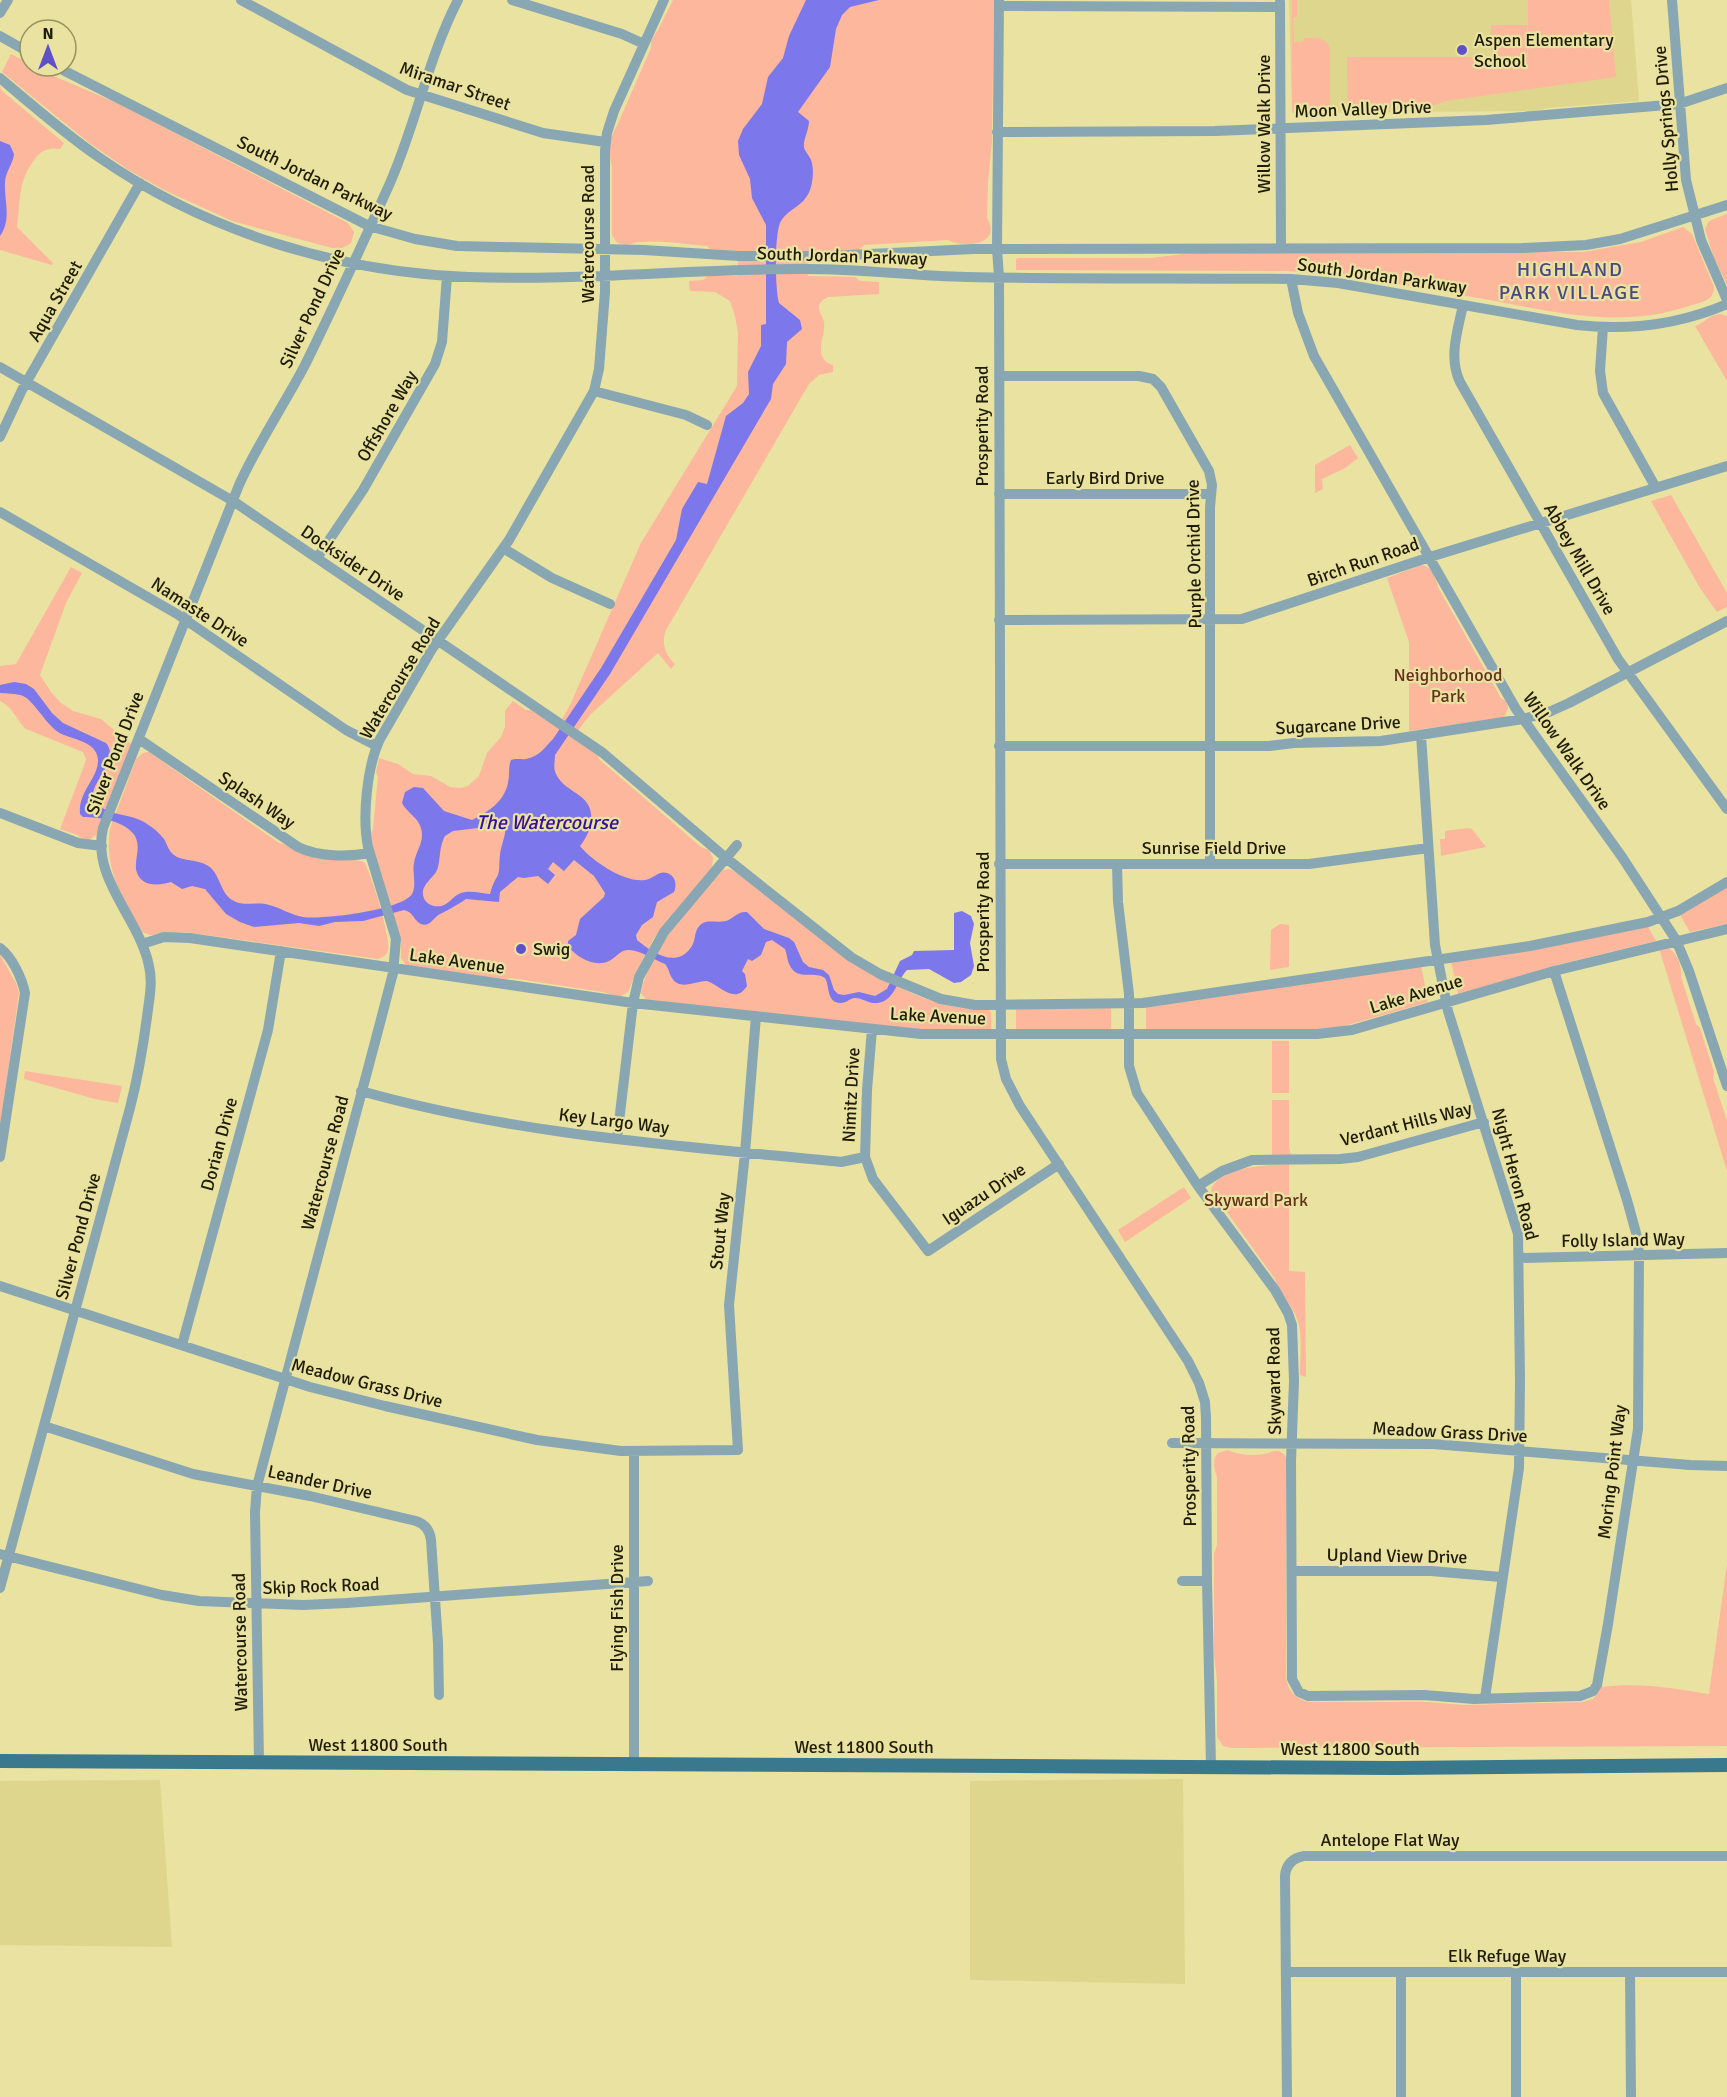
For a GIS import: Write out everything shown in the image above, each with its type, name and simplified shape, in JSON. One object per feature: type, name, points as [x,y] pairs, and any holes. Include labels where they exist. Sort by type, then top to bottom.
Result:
[{"type":"main road","name":"West 11800 South","points":[[0,1761],[634,1765],[1555,1767],[1727,1765]]},
{"type":"street","points":[[0,13],[8,0]]},
{"type":"street","name":"Miramar Street","points":[[241,0],[398,86],[543,133],[605,142]]},
{"type":"street","name":"Silver Pond Drive","points":[[0,1588],[4,1555],[44,1426],[140,1069],[151,986],[150,966],[142,944],[109,879],[102,846],[103,828],[233,501],[257,448],[304,365],[404,150],[443,32],[458,0]]},
{"type":"street","points":[[512,0],[622,34],[644,44]]},
{"type":"street","name":"Watercourse Road","points":[[259,1762],[255,1512],[257,1486],[394,968],[396,939],[367,840],[366,817],[371,769],[377,746],[438,641],[503,548],[594,390],[600,361],[606,276],[605,142],[614,111],[664,0]]},
{"type":"street","name":"Holly Springs Drive","points":[[1672,0],[1686,180],[1710,263],[1727,302]]},
{"type":"street","points":[[999,3],[1280,4]]},
{"type":"street","name":"Prosperity Road","points":[[999,3],[997,132],[999,1035],[1003,1069],[1010,1088],[1194,1372],[1205,1402],[1211,1766]]},
{"type":"street","name":"Willow Walk Drive","points":[[1280,4],[1281,247]]},
{"type":"street","points":[[0,36],[18,46]]},
{"type":"street","name":"South Jordan Parkway","points":[[0,78],[68,135],[102,160],[198,214],[324,257],[393,270],[447,276],[606,276],[740,269],[808,269],[999,277],[1291,279],[1338,283],[1577,325],[1603,327],[1663,324],[1697,316],[1727,302]]},
{"type":"street","name":"South Jordan Parkway","points":[[78,78],[369,226],[404,237],[457,246],[605,249],[739,256],[808,256],[997,249],[1523,248],[1586,245],[1620,239],[1727,205]]},
{"type":"street","name":"Moon Valley Drive","points":[[997,132],[1204,132],[1486,120],[1679,104],[1727,88]]},
{"type":"street","name":"Aqua Street","points":[[0,437],[27,382],[140,183]]},
{"type":"street","name":"Offshore Way","points":[[317,558],[363,490],[435,364],[442,342],[447,276]]},
{"type":"street","name":"Willow Walk Drive","points":[[1291,279],[1298,313],[1314,356],[1523,719],[1622,857],[1676,940],[1689,971],[1727,1086]]},
{"type":"street","name":"Abbey Mill Drive","points":[[1462,305],[1454,358],[1457,375],[1618,659],[1727,809]]},
{"type":"street","points":[[1603,327],[1600,371],[1603,393],[1656,488]]},
{"type":"street","name":"Docksider Drive","points":[[0,367],[233,501],[596,748],[726,858]]},
{"type":"street","name":"Purple Orchid Drive","points":[[999,376],[1139,376],[1153,379],[1161,387],[1209,471],[1211,494],[1210,864]]},
{"type":"street","points":[[594,390],[686,416],[707,425]]},
{"type":"street","name":"Birch Run Road","points":[[999,620],[1234,620],[1251,617],[1430,557],[1727,466]]},
{"type":"street","name":"Early Bird Drive","points":[[999,494],[1211,494]]},
{"type":"street","name":"Namaste Drive","points":[[0,512],[185,620],[346,730],[377,746]]},
{"type":"street","points":[[503,548],[552,578],[610,604]]},
{"type":"street","name":"Sugarcane Drive","points":[[999,746],[1366,743],[1523,719],[1559,708],[1727,621]]},
{"type":"street","name":"Night Heron Road","points":[[1421,735],[1435,945],[1446,1002],[1518,1234],[1519,1468],[1485,1698]]},
{"type":"street","name":"Splash Way","points":[[139,739],[298,847],[308,851],[343,855],[370,854]]},
{"type":"street","points":[[0,813],[78,843],[102,846]]},
{"type":"street","points":[[617,1139],[633,1003],[639,977],[658,942],[737,844]]},
{"type":"street","name":"Sunrise Field Drive","points":[[999,864],[1317,864],[1428,848]]},
{"type":"street","name":"Lake Avenue","points":[[726,858],[834,945],[865,966],[910,987],[958,1003],[999,1005],[1129,1004],[1162,1001],[1566,939],[1662,918],[1727,882]]},
{"type":"street","name":"Skyward Road","points":[[1117,864],[1118,902],[1129,989],[1129,1066],[1137,1093],[1198,1186],[1275,1290],[1292,1325],[1294,1350],[1292,1679],[1299,1692]]},
{"type":"street","name":"Lake Avenue","points":[[142,944],[156,939],[181,937],[633,1003],[934,1035],[1328,1034],[1364,1027],[1554,971],[1727,929]]},
{"type":"street","points":[[0,948],[10,958],[25,993],[0,1157]]},
{"type":"street","name":"Dorian Drive","points":[[182,1345],[268,1030],[281,951]]},
{"type":"street","name":"Moring Point Way","points":[[1299,1692],[1313,1696],[1424,1695],[1485,1698],[1580,1696],[1587,1695],[1595,1688],[1600,1676],[1638,1421],[1638,1240],[1554,971]]},
{"type":"street","name":"Stout Way","points":[[738,1450],[729,1305],[756,1016]]},
{"type":"street","name":"Nimitz Drive","points":[[872,1029],[865,1156],[873,1179],[928,1251]]},
{"type":"street","points":[[1714,1047],[1727,1044]]},
{"type":"street","name":"Key Largo Way","points":[[361,1091],[416,1107],[479,1119],[617,1139],[841,1162],[865,1156]]},
{"type":"street","name":"Verdant Hills Way","points":[[1198,1186],[1222,1171],[1252,1160],[1358,1157],[1484,1122]]},
{"type":"street","name":"Iguazu Drive","points":[[928,1251],[1059,1164]]},
{"type":"street","name":"Folly Island Way","points":[[1519,1258],[1727,1253]]},
{"type":"street","name":"Meadow Grass Drive","points":[[0,1286],[285,1379],[368,1402],[537,1440],[634,1451],[738,1450]]},
{"type":"street","name":"Leander Drive","points":[[44,1426],[193,1474],[338,1502],[420,1522],[431,1536],[436,1596],[439,1695]]},
{"type":"street","name":"Meadow Grass Drive","points":[[1172,1443],[1433,1444],[1727,1466]]},
{"type":"street","name":"Flying Fish Drive","points":[[634,1451],[634,1765]]},
{"type":"street","name":"Skip Rock Road","points":[[4,1555],[162,1596],[199,1601],[256,1604],[312,1605],[648,1581]]},
{"type":"street","name":"Upland View Drive","points":[[1292,1571],[1431,1571],[1502,1577]]},
{"type":"street","points":[[1182,1581],[1207,1581]]},
{"type":"street","name":"Antelope Flat Way","points":[[1287,2097],[1286,1872],[1289,1864],[1299,1857],[1727,1856]]},
{"type":"street","name":"Elk Refuge Way","points":[[1286,1972],[1727,1972]]},
{"type":"street","points":[[1401,1972],[1401,2097]]},
{"type":"street","points":[[1516,1972],[1516,2097]]},
{"type":"street","points":[[1630,1972],[1631,2097]]},
{"type":"shaded area","name":"Aspen Elementary School","points":[[1289,0],[1631,0],[1639,101],[1548,108],[1531,112],[1292,113]]},
{"type":"shaded area","points":[[1183,1779],[1185,1984],[970,1980],[970,1781]]},
{"type":"shaded area","points":[[160,1780],[172,1947],[0,1945],[0,1781]]},
{"type":"green space","points":[[673,0],[994,0],[992,141],[987,218],[991,227],[990,234],[979,243],[971,244],[948,240],[864,245],[859,250],[808,252],[808,276],[855,277],[860,281],[879,282],[879,294],[828,297],[821,302],[819,309],[824,328],[821,352],[826,362],[833,365],[833,372],[819,375],[809,384],[666,630],[665,648],[675,664],[671,669],[658,653],[590,715],[573,737],[598,756],[701,847],[709,850],[713,858],[712,867],[654,938],[628,992],[619,997],[603,992],[511,978],[504,980],[406,965],[401,958],[401,940],[373,849],[371,833],[379,758],[398,764],[413,774],[431,776],[450,787],[460,788],[468,786],[479,776],[487,753],[501,737],[505,727],[505,711],[513,701],[558,727],[571,703],[641,543],[737,386],[738,333],[730,301],[715,292],[690,291],[689,281],[703,280],[708,276],[738,276],[738,251],[665,242],[639,242],[624,245],[616,242],[612,234],[611,140],[651,48],[651,41]]},
{"type":"green space","points":[[1292,0],[1297,0],[1297,17],[1293,17],[1294,42],[1303,42],[1304,38],[1319,38],[1325,41],[1330,48],[1330,108],[1326,113],[1295,114],[1292,112]]},
{"type":"green space","points":[[1528,0],[1609,0],[1616,77],[1446,101],[1428,107],[1353,111],[1348,107],[1347,57],[1528,57]]},
{"type":"green space","points":[[1491,25],[1527,25],[1527,56],[1491,56]]},
{"type":"green space","points":[[11,54],[18,58],[18,78],[58,78],[117,103],[348,223],[354,232],[351,243],[342,248],[332,248],[232,221],[164,190],[127,169],[88,142],[2,72]]},
{"type":"green space","points":[[0,85],[1,90],[64,143],[60,149],[52,148],[43,151],[29,167],[22,184],[17,227],[53,263],[52,265],[0,250]]},
{"type":"green space","points":[[1727,214],[1727,285],[1714,258],[1705,229],[1709,221]]},
{"type":"green space","points":[[1683,227],[1692,234],[1714,287],[1712,295],[1700,303],[1665,312],[1613,318],[1562,313],[1321,270],[1315,273],[1016,270],[1016,259],[1018,258],[1150,258],[1192,253],[1583,252],[1641,242]]},
{"type":"green space","points":[[1720,314],[1727,316],[1727,381],[1695,326]]},
{"type":"green space","points":[[1350,445],[1358,458],[1345,468],[1322,479],[1323,489],[1315,493],[1315,465]]},
{"type":"green space","points":[[1671,495],[1727,593],[1727,607],[1717,612],[1700,588],[1651,501]]},
{"type":"green space","name":"Neighborhood Park","points":[[1421,565],[1429,568],[1433,574],[1439,589],[1501,698],[1506,701],[1508,708],[1504,718],[1409,731],[1409,642],[1387,578]]},
{"type":"green space","points":[[71,567],[82,573],[66,603],[40,675],[61,703],[73,711],[101,719],[132,745],[97,834],[89,840],[60,829],[84,766],[86,759],[83,752],[26,729],[9,707],[0,701],[0,666],[16,664]]},
{"type":"green space","points":[[149,752],[279,843],[364,862],[384,920],[388,943],[386,955],[378,959],[185,932],[150,935],[142,932],[116,883],[109,843],[110,829],[136,759],[143,753]]},
{"type":"green space","points":[[1472,829],[1486,847],[1441,856],[1440,839],[1445,839],[1445,831]]},
{"type":"green space","points":[[729,869],[748,879],[850,958],[902,989],[929,1000],[958,1007],[989,1010],[991,1030],[945,1032],[647,1001],[641,993],[646,975],[663,942],[723,870]]},
{"type":"green space","points":[[1727,884],[1727,924],[1690,932],[1679,913]]},
{"type":"green space","points":[[1280,924],[1289,925],[1289,967],[1270,970],[1271,930]]},
{"type":"green space","points":[[1647,925],[1656,941],[1561,964],[1458,994],[1451,961]]},
{"type":"green space","points":[[1667,947],[1678,960],[1696,1024],[1700,1028],[1714,1072],[1713,1078],[1727,1121],[1727,1171],[1659,948]]},
{"type":"green space","points":[[0,955],[19,993],[0,1126]]},
{"type":"green space","points":[[1421,965],[1428,1002],[1341,1027],[1146,1030],[1146,1006]]},
{"type":"green space","points":[[1111,1008],[1111,1030],[1016,1031],[1016,1009]]},
{"type":"green space","points":[[1272,1041],[1289,1041],[1289,1093],[1272,1093]]},
{"type":"green space","points":[[25,1071],[122,1086],[118,1103],[95,1099],[24,1079]]},
{"type":"green space","points":[[1272,1100],[1289,1100],[1291,1155],[1272,1155]]},
{"type":"green space","name":"Skyward Park","points":[[1289,1164],[1289,1271],[1305,1272],[1306,1377],[1300,1375],[1300,1334],[1294,1312],[1275,1279],[1211,1190],[1216,1182],[1234,1171],[1257,1166]]},
{"type":"green space","points":[[1184,1187],[1191,1198],[1125,1242],[1118,1230]]},
{"type":"green space","points":[[1228,1450],[1251,1455],[1278,1451],[1286,1457],[1286,1676],[1288,1686],[1296,1697],[1310,1702],[1428,1702],[1464,1705],[1583,1702],[1593,1699],[1602,1687],[1629,1685],[1709,1694],[1727,1564],[1727,1746],[1231,1748],[1223,1746],[1217,1737],[1217,1680],[1214,1654],[1217,1477],[1214,1465],[1218,1453]]},
{"type":"water","name":"The Watercourse","points":[[806,0],[879,0],[850,7],[842,15],[836,29],[830,67],[798,112],[809,121],[804,147],[812,163],[812,181],[805,199],[781,221],[777,237],[776,274],[779,303],[800,320],[802,329],[787,342],[786,364],[773,384],[771,399],[610,674],[555,755],[555,769],[561,781],[586,801],[589,807],[590,827],[580,846],[585,852],[610,870],[628,878],[645,880],[664,872],[674,878],[674,892],[657,902],[653,917],[642,925],[636,935],[637,940],[658,954],[674,958],[681,956],[693,944],[697,930],[703,923],[726,921],[747,912],[764,929],[794,942],[803,962],[829,975],[834,990],[838,994],[859,992],[875,996],[887,989],[900,961],[912,955],[914,951],[954,950],[954,913],[962,911],[971,916],[974,924],[970,943],[974,966],[971,975],[961,982],[954,983],[929,969],[907,970],[891,995],[883,1002],[874,1003],[854,998],[841,1003],[831,997],[825,978],[796,973],[789,964],[785,949],[772,940],[766,942],[761,955],[752,961],[748,959],[742,971],[745,974],[747,986],[738,994],[728,993],[707,981],[679,984],[672,978],[665,964],[630,950],[604,963],[592,962],[576,954],[568,946],[568,941],[576,935],[580,919],[604,897],[605,893],[594,876],[574,860],[564,871],[553,862],[548,869],[555,875],[548,884],[538,876],[518,877],[500,892],[499,902],[466,899],[426,925],[419,923],[404,910],[363,921],[335,922],[319,926],[299,923],[254,927],[226,914],[205,889],[192,886],[182,889],[171,882],[150,884],[141,879],[136,869],[137,840],[131,831],[119,823],[83,817],[80,814],[82,798],[97,766],[98,759],[93,748],[58,732],[27,698],[17,694],[0,693],[0,685],[14,682],[26,684],[34,689],[52,713],[63,723],[106,743],[110,751],[109,759],[94,791],[93,798],[97,804],[109,811],[135,818],[150,826],[164,839],[170,851],[177,857],[207,865],[214,872],[226,895],[234,901],[243,904],[265,904],[294,915],[312,918],[378,909],[394,905],[412,894],[414,863],[422,833],[417,821],[402,803],[405,792],[414,787],[423,788],[444,811],[472,820],[489,810],[503,796],[508,783],[511,760],[535,756],[553,739],[601,668],[676,540],[682,509],[698,482],[707,484],[726,416],[743,403],[749,394],[748,372],[761,346],[761,325],[766,324],[766,225],[752,198],[750,179],[739,155],[738,141],[743,129],[762,104],[768,77],[783,58],[789,36]],"holes":[[[496,818],[505,821],[506,829],[499,873],[490,894],[464,892],[442,906],[430,905],[424,899],[424,888],[438,869],[441,846],[445,836],[453,831],[478,828]]]},
{"type":"water","points":[[0,141],[10,145],[14,154],[5,179],[7,217],[0,236]]},
{"type":"place","name":"Aspen Elementary School","points":[[1462,50]]},
{"type":"place","name":"Swig","points":[[521,949]]},
{"type":"district","name":"HIGHLAND PARK VILLAGE","points":[[1570,280]]}]
